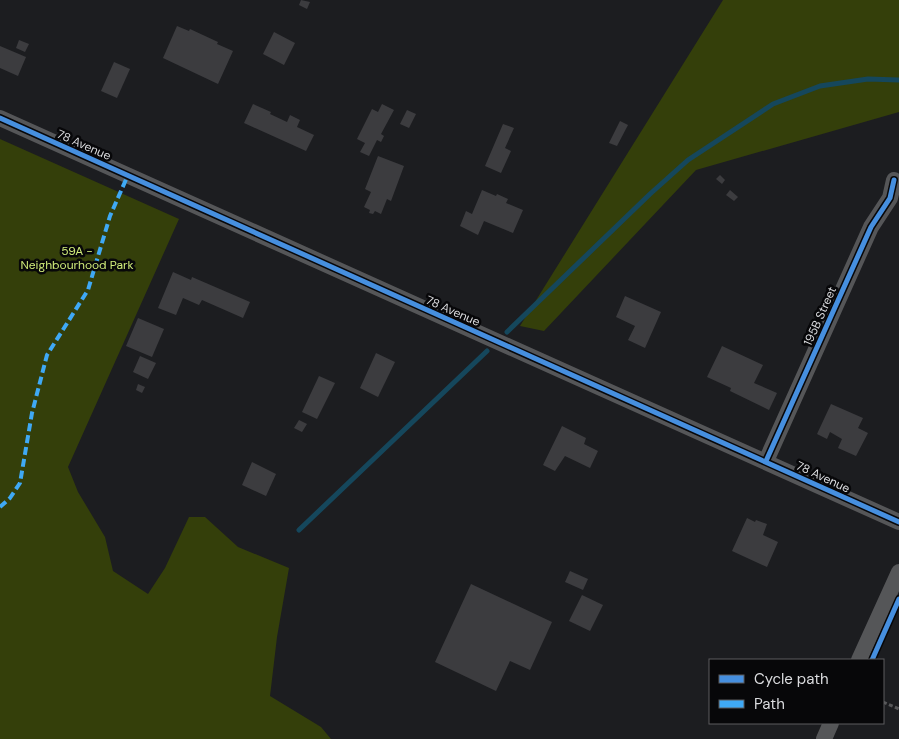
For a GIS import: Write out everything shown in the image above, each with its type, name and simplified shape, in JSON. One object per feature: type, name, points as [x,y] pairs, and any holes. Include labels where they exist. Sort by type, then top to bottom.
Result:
[{"type":"street","name":"78 Avenue","points":[[0,118],[899,522]]},
{"type":"street","name":"195B Street","points":[[766,461],[871,227],[890,198],[894,180]]},
{"type":"street","points":[[859,659],[899,572]]},
{"type":"street","points":[[824,739],[831,724]]},
{"type":"path","points":[[884,702],[899,710]]},
{"type":"green space","points":[[723,0],[899,0],[899,112],[696,170],[544,331],[520,326]]},
{"type":"green space","name":"59A - Neighbourhood Park","points":[[0,139],[179,219],[68,467],[78,492],[105,537],[113,571],[148,594],[165,568],[189,517],[205,517],[238,547],[289,568],[277,637],[270,696],[321,727],[331,739],[0,739]]},
{"type":"building","points":[[301,0],[310,2],[307,9],[299,5]]},
{"type":"building","points":[[177,26],[189,31],[190,29],[233,51],[218,84],[163,58]]},
{"type":"building","points":[[274,32],[295,43],[284,65],[263,54]]},
{"type":"building","points":[[19,40],[29,44],[25,52],[16,48]]},
{"type":"building","points":[[0,46],[26,57],[18,76],[0,68]]},
{"type":"building","points":[[114,62],[130,69],[117,98],[101,91]]},
{"type":"building","points":[[253,104],[287,122],[290,115],[300,120],[297,127],[314,135],[306,151],[244,123]]},
{"type":"building","points":[[382,104],[394,110],[381,134],[384,136],[381,142],[377,140],[369,156],[360,152],[365,143],[357,139],[372,109],[378,112]]},
{"type":"building","points":[[407,110],[416,114],[409,128],[400,124]]},
{"type":"building","points":[[620,121],[628,125],[617,146],[609,143]]},
{"type":"building","points":[[503,124],[514,128],[505,148],[511,151],[501,173],[485,166]]},
{"type":"building","points":[[378,156],[404,166],[391,201],[387,199],[381,214],[375,211],[373,214],[369,213],[370,210],[364,207],[371,192],[365,189]]},
{"type":"building","points":[[720,175],[725,180],[722,184],[716,179]]},
{"type":"building","points":[[482,190],[508,199],[506,203],[523,210],[513,233],[484,221],[478,235],[460,226],[466,211],[472,214]]},
{"type":"building","points":[[730,190],[738,197],[734,201],[726,195]]},
{"type":"building","points":[[173,272],[191,280],[192,277],[250,302],[243,318],[202,300],[199,305],[183,298],[176,315],[158,308]]},
{"type":"building","points":[[625,296],[661,312],[645,348],[628,340],[635,326],[616,317]]},
{"type":"building","points":[[138,318],[164,329],[152,357],[126,346]]},
{"type":"building","points":[[722,346],[763,365],[754,383],[777,393],[769,410],[730,391],[731,388],[707,377]]},
{"type":"building","points":[[376,353],[395,362],[378,397],[360,388]]},
{"type":"building","points":[[140,356],[156,363],[148,379],[133,372]]},
{"type":"building","points":[[319,376],[335,383],[317,419],[302,412]]},
{"type":"building","points":[[138,384],[145,387],[142,393],[136,390]]},
{"type":"building","points":[[831,404],[863,418],[858,428],[868,433],[856,456],[838,448],[842,439],[830,432],[827,439],[817,434]]},
{"type":"building","points":[[299,420],[307,424],[302,432],[294,428]]},
{"type":"building","points":[[562,426],[586,438],[584,444],[598,451],[590,468],[565,456],[555,471],[543,465]]},
{"type":"building","points":[[252,462],[276,474],[266,496],[242,485]]},
{"type":"building","points":[[747,518],[755,522],[756,520],[767,524],[763,535],[778,542],[767,567],[732,551]]},
{"type":"building","points":[[570,571],[588,579],[583,590],[565,582]]},
{"type":"building","points":[[471,584],[552,622],[530,670],[510,661],[496,691],[435,662]]},
{"type":"building","points":[[582,595],[603,605],[590,631],[569,621]]},
{"type":"waterway","points":[[507,332],[650,194],[688,160],[773,104],[820,86],[868,79],[899,80]]},
{"type":"waterway","points":[[299,530],[487,351]]},
{"type":"marked path","points":[[0,507],[10,498],[20,483],[32,413],[47,355],[88,290],[110,216],[128,175]]},
{"type":"cycle path","points":[[0,118],[899,522]]},
{"type":"cycle path","points":[[766,461],[871,227],[890,198],[894,180]]},
{"type":"cycle path","points":[[872,659],[899,599]]}]
